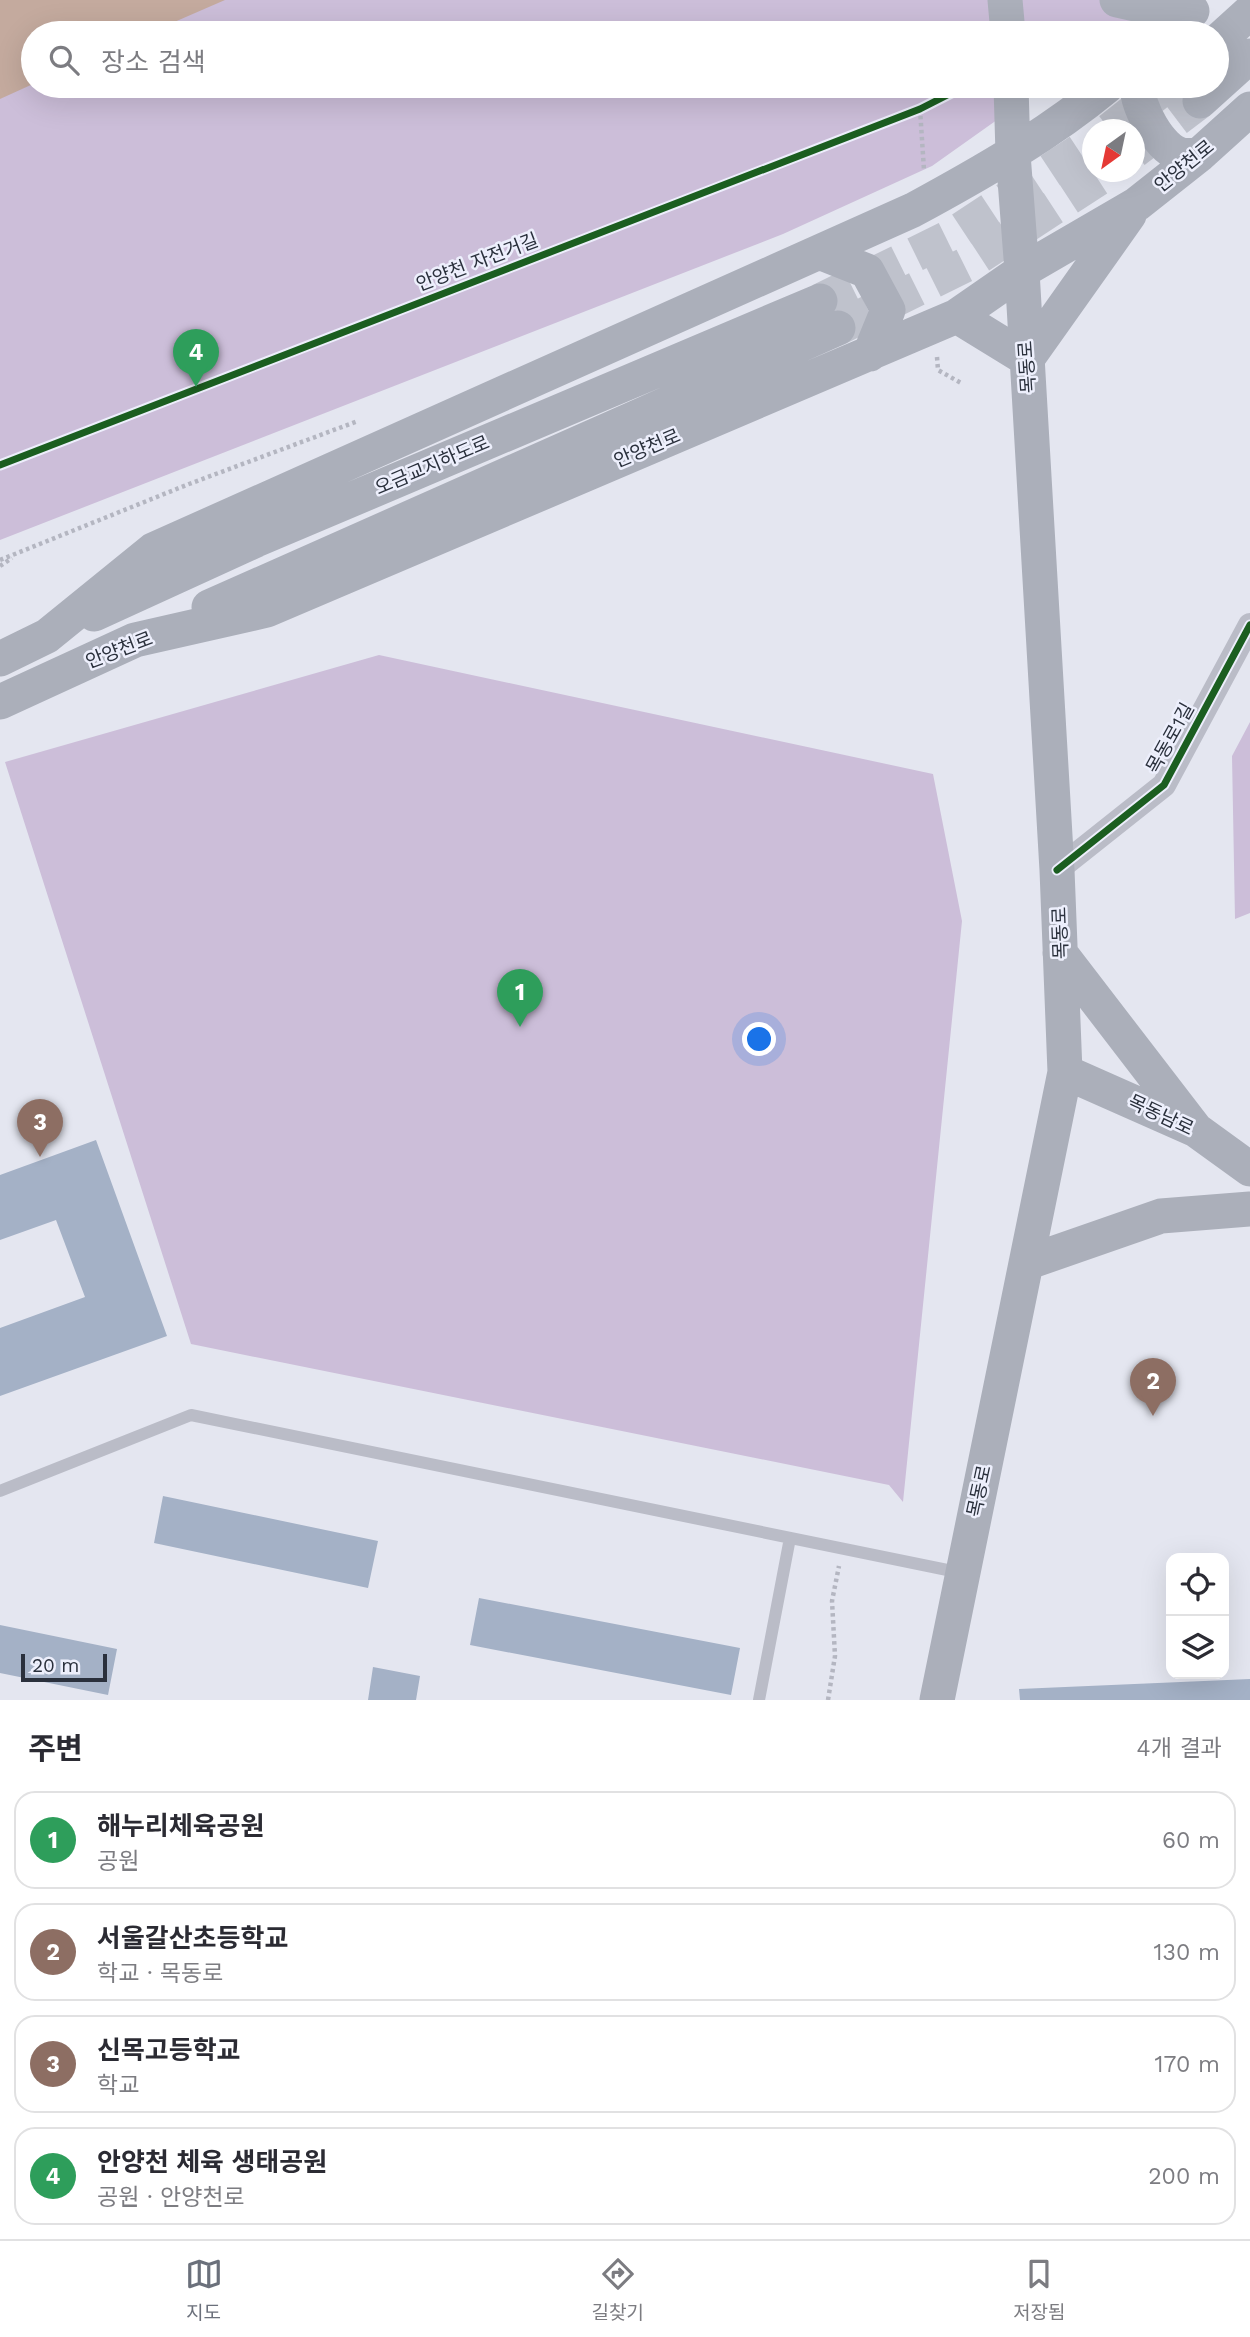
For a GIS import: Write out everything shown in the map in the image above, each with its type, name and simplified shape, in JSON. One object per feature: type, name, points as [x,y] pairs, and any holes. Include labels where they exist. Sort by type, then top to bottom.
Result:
[{"type":"main road","points":[[1005,0],[1006,21]]},
{"type":"main road","points":[[1117,0],[1180,13]]},
{"type":"main road","points":[[1229,31],[1250,12]]},
{"type":"main road","points":[[1229,75],[1250,56]]},
{"type":"main road","points":[[0,659],[47,636],[153,550],[914,210],[1013,154],[1093,98]]},
{"type":"main road","points":[[1138,98],[1141,110],[1172,151],[1184,156],[1199,155]]},
{"type":"main road","points":[[1200,101],[1203,98]]},
{"type":"main road","name":"목동로","points":[[937,1700],[1065,1072],[1057,870],[1013,154],[1012,99]]},
{"type":"main road","name":"안양천로","points":[[0,702],[135,640],[267,610],[957,316],[1022,271],[1137,204],[1199,155],[1250,109]]},
{"type":"main road","points":[[957,316],[1027,359],[1137,204]]},
{"type":"main road","points":[[819,252],[867,271],[887,310],[870,354]]},
{"type":"main road","name":"오금교지하도로","points":[[47,636],[256,540],[829,315],[135,640]]},
{"type":"main road","points":[[1060,953],[1196,1130]]},
{"type":"main road","name":"목동남로","points":[[1065,1072],[1196,1130],[1250,1169]]},
{"type":"main road","points":[[1026,1263],[1161,1216],[1250,1209]]},
{"type":"street","name":"목동로1길","points":[[1057,870],[1164,785],[1250,625]]},
{"type":"lane","points":[[0,1491],[191,1415],[962,1573]]},
{"type":"lane","points":[[759,1700],[790,1538]]},
{"type":"path","points":[[907,114],[931,103]]},
{"type":"path","points":[[920,108],[925,181]]},
{"type":"path","points":[[937,349],[938,370],[961,383]]},
{"type":"path","points":[[0,566],[18,554]]},
{"type":"path","points":[[828,1700],[835,1656],[832,1601],[842,1549]]},
{"type":"shaded area","points":[[0,0],[1166,0],[1136,21],[21,21],[21,98],[1028,98],[932,166],[783,234],[0,540]]},
{"type":"shaded area","points":[[0,0],[225,0],[177,21],[21,21],[21,89],[0,99]]},
{"type":"shaded area","points":[[379,655],[933,774],[962,921],[903,1502],[889,1485],[191,1344],[5,762]]},
{"type":"shaded area","points":[[1250,722],[1250,913],[1235,919],[1232,756]]},
{"type":"building","points":[[96,1140],[167,1336],[0,1396],[0,1328],[85,1297],[56,1220],[0,1240],[0,1175]]},
{"type":"building","points":[[163,1496],[378,1541],[368,1588],[154,1543]]},
{"type":"building","points":[[479,1598],[740,1648],[731,1695],[470,1645]]},
{"type":"building","points":[[0,1625],[117,1649],[108,1695],[0,1673]]},
{"type":"building","points":[[373,1667],[420,1676],[416,1700],[368,1700]]},
{"type":"building","points":[[1250,1679],[1250,1700],[1020,1700],[1019,1689]]},
{"type":"tunnel","points":[[1124,119],[1151,98]]},
{"type":"tunnel","points":[[1145,143],[1200,101]]},
{"type":"tunnel","points":[[820,301],[950,237],[1082,150]]},
{"type":"tunnel","points":[[838,328],[967,264],[1093,182]]},
{"type":"cycle path","name":"안양천 자전거길","points":[[0,465],[920,109],[942,98]]},
{"type":"cycle path","points":[[1057,870],[1164,785],[1250,625]]},
{"type":"place","name":"안양천 체육 생태공원","points":[[196,387]]},
{"type":"place","name":"해누리체육공원","points":[[520,1027]]},
{"type":"place","name":"신목고등학교","points":[[40,1157]]},
{"type":"place","name":"서울갈산초등학교","points":[[1153,1416]]}]
